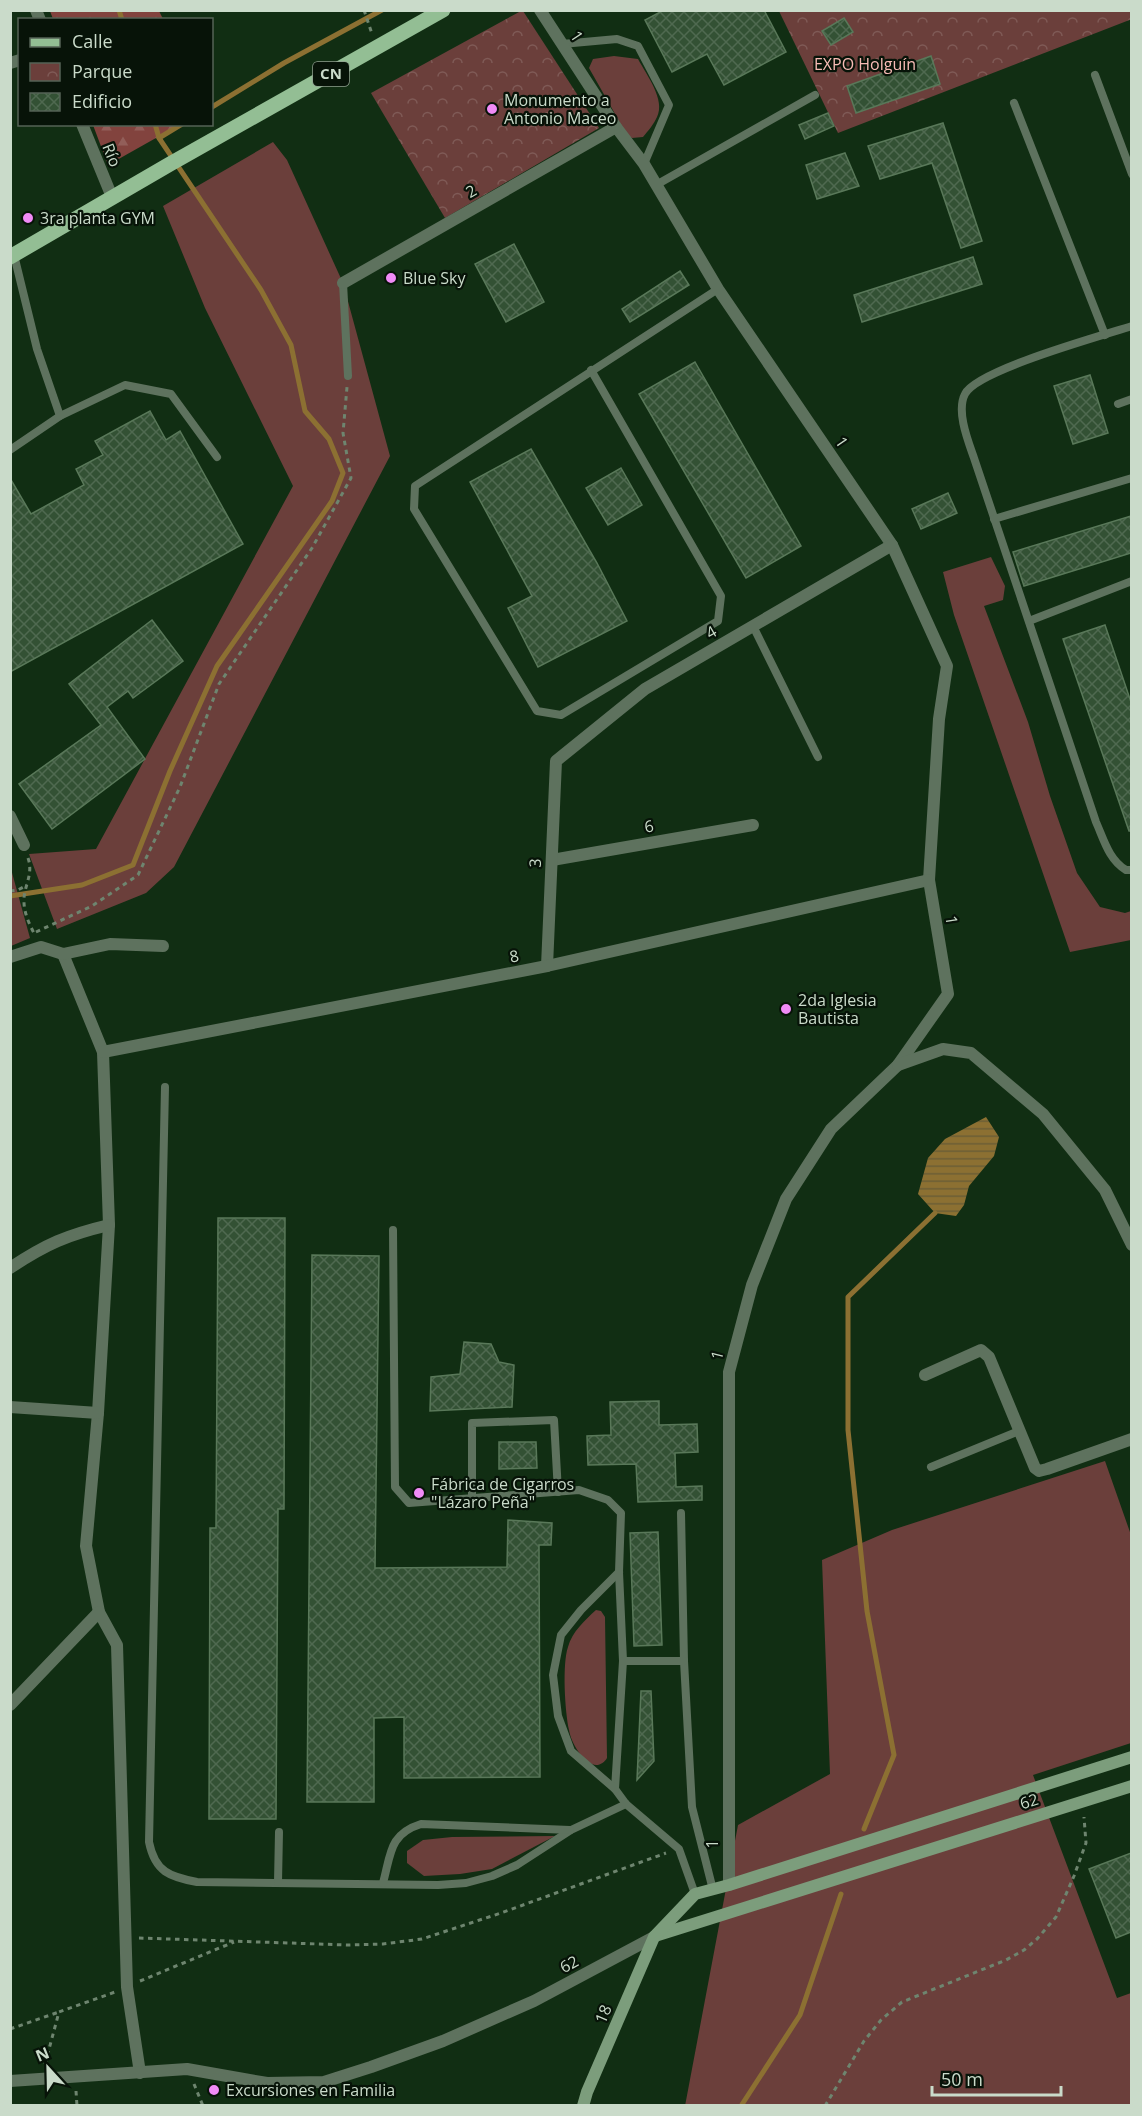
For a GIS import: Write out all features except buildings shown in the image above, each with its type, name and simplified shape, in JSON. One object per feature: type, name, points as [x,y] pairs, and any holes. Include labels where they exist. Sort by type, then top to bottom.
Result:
[{"type":"main road","name":"CN","points":[[12,256],[443,10]]},
{"type":"street","name":"1","points":[[540,10],[616,127],[644,164],[718,289],[892,545],[947,666],[939,719],[929,880],[948,994],[898,1065],[831,1129],[786,1199],[752,1285],[729,1372],[729,1885]]},
{"type":"street","name":"Río","points":[[83,126],[112,197]]},
{"type":"street","name":"2","points":[[343,283],[616,127]]},
{"type":"street","name":"4","points":[[556,761],[645,689],[892,545]]},
{"type":"street","name":"3","points":[[547,966],[556,761]]},
{"type":"street","points":[[10,816],[24,845]]},
{"type":"street","name":"6","points":[[552,860],[753,825]]},
{"type":"street","name":"8","points":[[103,1052],[547,966],[929,880]]},
{"type":"street","points":[[10,957],[41,947],[63,954],[110,944],[163,946]]},
{"type":"street","points":[[63,954],[103,1052],[109,1225],[98,1413],[86,1546],[99,1612],[117,1645],[127,1987],[140,2073]]},
{"type":"street","points":[[898,1065],[943,1049],[971,1053],[1050,1122],[1105,1190],[1131,1245]]},
{"type":"street","points":[[10,1268],[37,1250],[70,1235],[109,1225]]},
{"type":"street","points":[[925,1376],[981,1350],[984,1352],[989,1357],[1019,1431],[1039,1471],[1131,1439]]},
{"type":"street","points":[[10,1407],[98,1413]]},
{"type":"street","points":[[10,1705],[99,1612]]},
{"type":"street","name":"62","points":[[695,1894],[1131,1757]]},
{"type":"street","name":"62","points":[[10,2081],[187,2069],[267,2083],[324,2082],[443,2041],[534,2001],[654,1936],[1131,1786]]},
{"type":"street","points":[[654,1936],[695,1894]]},
{"type":"street","name":"18","points":[[584,2106],[587,2092],[654,1936]]},
{"type":"lane","points":[[562,45],[617,39],[638,46],[669,105],[644,164]]},
{"type":"lane","points":[[1095,75],[1131,174]]},
{"type":"lane","points":[[656,185],[814,95]]},
{"type":"lane","points":[[1014,103],[1105,334]]},
{"type":"lane","points":[[12,256],[37,349],[60,416]]},
{"type":"lane","points":[[343,283],[348,375]]},
{"type":"lane","points":[[591,370],[721,596],[718,621],[561,715],[537,711],[414,509],[415,486],[591,370],[718,289]]},
{"type":"lane","points":[[1131,326],[1021,363],[972,386],[964,395],[963,425],[1096,822],[1108,852],[1117,865],[1131,870]]},
{"type":"lane","points":[[10,450],[60,416],[125,386],[171,394],[217,457]]},
{"type":"lane","points":[[1118,404],[1131,399]]},
{"type":"lane","points":[[994,519],[1131,477]]},
{"type":"lane","points":[[1029,621],[1131,581]]},
{"type":"lane","points":[[753,626],[818,757]]},
{"type":"lane","points":[[165,1087],[149,1842],[158,1865],[168,1875],[197,1882],[438,1885],[466,1883],[492,1876],[517,1865],[571,1830],[626,1804]]},
{"type":"lane","points":[[393,1230],[395,1487],[410,1503],[579,1491],[608,1500],[621,1513],[619,1572],[622,1661],[615,1789]]},
{"type":"lane","points":[[472,1499],[472,1423],[554,1420],[558,1492]]},
{"type":"lane","points":[[931,1467],[1019,1431]]},
{"type":"lane","points":[[681,1513],[684,1660],[692,1807],[713,1890]]},
{"type":"lane","points":[[619,1572],[581,1610],[561,1635],[553,1675],[558,1716],[571,1751],[615,1789],[626,1804],[679,1849],[695,1894]]},
{"type":"lane","points":[[622,1661],[684,1660]]},
{"type":"lane","points":[[383,1883],[396,1838],[402,1832],[421,1824],[571,1830]]},
{"type":"lane","points":[[278,1882],[279,1832]]},
{"type":"path","points":[[364,10],[369,26]]},
{"type":"path","points":[[34,933],[92,906],[138,875],[180,787],[219,684],[312,548],[351,478],[343,433],[348,375]]},
{"type":"path","points":[[24,845],[31,865],[24,901],[41,947]]},
{"type":"path","points":[[10,891],[18,890],[29,884]]},
{"type":"path","points":[[825,2106],[864,2041],[881,2020],[902,2002],[1006,1960],[1024,1950],[1056,1917],[1086,1843],[1083,1801]]},
{"type":"path","points":[[126,1937],[348,1945],[383,1944],[422,1939],[679,1849]]},
{"type":"path","points":[[10,2029],[127,1987],[236,1942]]},
{"type":"path","points":[[41,2079],[59,2012]]},
{"type":"path","points":[[187,2069],[203,2106]]},
{"type":"green space","name":"EXPO Holguín","points":[[1131,10],[1132,19],[838,133],[779,11]]},
{"type":"green space","points":[[50,11],[159,11],[162,18],[53,18]]},
{"type":"green space","points":[[521,11],[599,128],[445,218],[371,93]]},
{"type":"green space","points":[[614,56],[638,59],[657,95],[659,110],[657,117],[643,137],[632,138],[627,135],[589,68],[593,59]]},
{"type":"green space","points":[[93,126],[177,126],[108,165]]},
{"type":"green space","points":[[273,142],[287,160],[343,283],[390,456],[174,867],[146,893],[57,929],[29,854],[96,849],[293,486],[205,308],[163,206]]},
{"type":"green space","points":[[991,557],[1005,586],[1003,600],[984,606],[1028,722],[1050,796],[1077,873],[1100,907],[1125,913],[1131,911],[1131,940],[1070,952],[954,615],[943,572]]},
{"type":"green space","points":[[10,869],[30,938],[11,946]]},
{"type":"green space","points":[[1105,1461],[1131,1535],[1131,1743],[1033,1775],[1117,1998],[1131,1993],[1131,2105],[685,2106],[738,1825],[830,1774],[822,1560],[892,1530]]},
{"type":"green space","points":[[596,1610],[601,1611],[605,1617],[607,1758],[603,1763],[596,1765],[588,1762],[580,1754],[570,1735],[566,1712],[565,1676],[566,1655],[570,1642],[579,1627]]},
{"type":"green space","points":[[555,1836],[492,1869],[424,1876],[407,1863],[407,1851],[423,1840],[452,1837]]},
{"type":"shaded area","points":[[986,1117],[999,1137],[994,1156],[969,1186],[964,1205],[956,1216],[935,1213],[918,1194],[928,1158],[945,1139]]},
{"type":"waterway","points":[[119,10],[121,18]]},
{"type":"waterway","points":[[213,106],[284,63],[382,10]]},
{"type":"waterway","points":[[10,896],[82,885],[133,865],[170,771],[217,666],[332,501],[343,473],[329,439],[305,411],[291,345],[261,290],[159,138],[156,126]]},
{"type":"waterway","points":[[159,138],[179,126]]},
{"type":"waterway","points":[[864,1829],[894,1755],[867,1611],[848,1430],[848,1297],[935,1213]]},
{"type":"waterway","points":[[741,2106],[800,2015],[841,1894]]},
{"type":"place","name":"Monumento a Antonio Maceo","points":[[492,109]]},
{"type":"place","name":"3ra planta GYM","points":[[28,218]]},
{"type":"place","name":"Blue Sky","points":[[391,278]]},
{"type":"place","name":"2da Iglesia Bautista","points":[[786,1009]]},
{"type":"place","name":"Fábrica de Cigarros \"Lázaro Peña\"","points":[[419,1493]]},
{"type":"place","name":"Excursiones en Familia","points":[[214,2090]]}]
